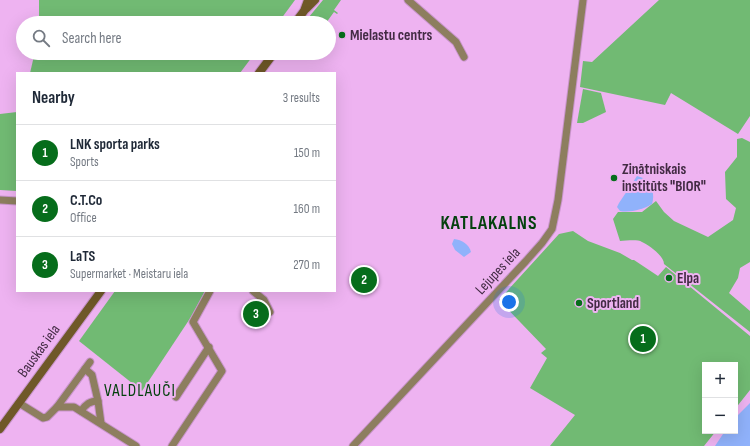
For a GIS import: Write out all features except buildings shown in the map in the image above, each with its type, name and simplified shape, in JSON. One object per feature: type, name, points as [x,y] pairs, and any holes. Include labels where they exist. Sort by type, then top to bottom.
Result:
[{"type":"main road","points":[[304,11],[308,0]]},
{"type":"main road","points":[[300,16],[315,0]]},
{"type":"main road","points":[[260,72],[269,60]]},
{"type":"main road","name":"Bauskas iela","points":[[0,428],[100,292]]},
{"type":"street","points":[[408,0],[456,42],[464,57]]},
{"type":"street","name":"Lejupes iela","points":[[353,446],[526,261],[552,229],[558,200],[583,0]]},
{"type":"street","points":[[0,200],[16,200]]},
{"type":"street","points":[[172,446],[222,371],[193,322],[209,292]]},
{"type":"street","points":[[254,292],[264,300],[270,312]]},
{"type":"street","points":[[176,397],[209,347]]},
{"type":"street","points":[[19,402],[43,418],[47,417],[57,407],[90,362]]},
{"type":"street","points":[[85,369],[92,375],[98,401],[101,424]]},
{"type":"street","points":[[80,411],[87,403],[98,401]]},
{"type":"street","points":[[57,407],[74,406],[136,446]]},
{"type":"green space","points":[[39,0],[295,0],[283,16],[39,16]]},
{"type":"green space","points":[[323,0],[341,0],[334,10],[338,13],[337,14],[334,12],[331,16],[310,16]]},
{"type":"green space","points":[[659,0],[750,0],[750,116],[738,134],[671,93],[665,105],[580,87],[583,61],[592,62]]},
{"type":"green space","points":[[33,60],[250,60],[241,72],[30,72]]},
{"type":"green space","points":[[583,89],[601,93],[606,112],[583,123],[577,123]]},
{"type":"green space","points":[[16,112],[16,191],[0,190],[0,114]]},
{"type":"green space","points":[[742,138],[750,142],[750,262],[740,268],[738,278],[729,293],[750,311],[750,332],[664,264],[662,258],[656,251],[642,242],[631,240],[620,241],[613,219],[618,212],[642,212],[656,201],[664,212],[674,221],[708,237],[733,220],[736,208],[726,199],[725,172],[737,157],[737,139]]},
{"type":"green space","points":[[573,231],[588,241],[634,260],[658,276],[666,267],[750,336],[750,390],[738,405],[738,362],[702,362],[702,434],[714,434],[704,446],[550,446],[575,415],[530,388],[547,358],[541,353],[546,349],[499,300],[559,234]]},
{"type":"green space","points":[[114,292],[204,292],[191,317],[142,391],[79,341]]},
{"type":"water","points":[[637,176],[646,179],[650,185],[653,194],[652,204],[637,210],[620,211],[617,207]]},
{"type":"water","points":[[454,239],[465,243],[471,252],[464,257],[455,250],[452,244]]},
{"type":"water","points":[[750,403],[750,446],[715,446],[723,434],[738,434],[738,415]]},
{"type":"place","name":"Mielastu centrs","points":[[342,35]]},
{"type":"place","name":"Zinātniskais institūts \"BIOR\"","points":[[614,178]]},
{"type":"place","name":"Elpa","points":[[669,278]]},
{"type":"place","name":"C.T.Co","points":[[364,280]]},
{"type":"place","name":"Sportland","points":[[579,303]]},
{"type":"place","name":"LaTS","points":[[256,314]]},
{"type":"place","name":"LNK sporta parks","points":[[643,339]]},
{"type":"district","name":"KATLAKALNS","points":[[489,223]]},
{"type":"district","name":"VALDLAUČI","points":[[140,391]]}]
